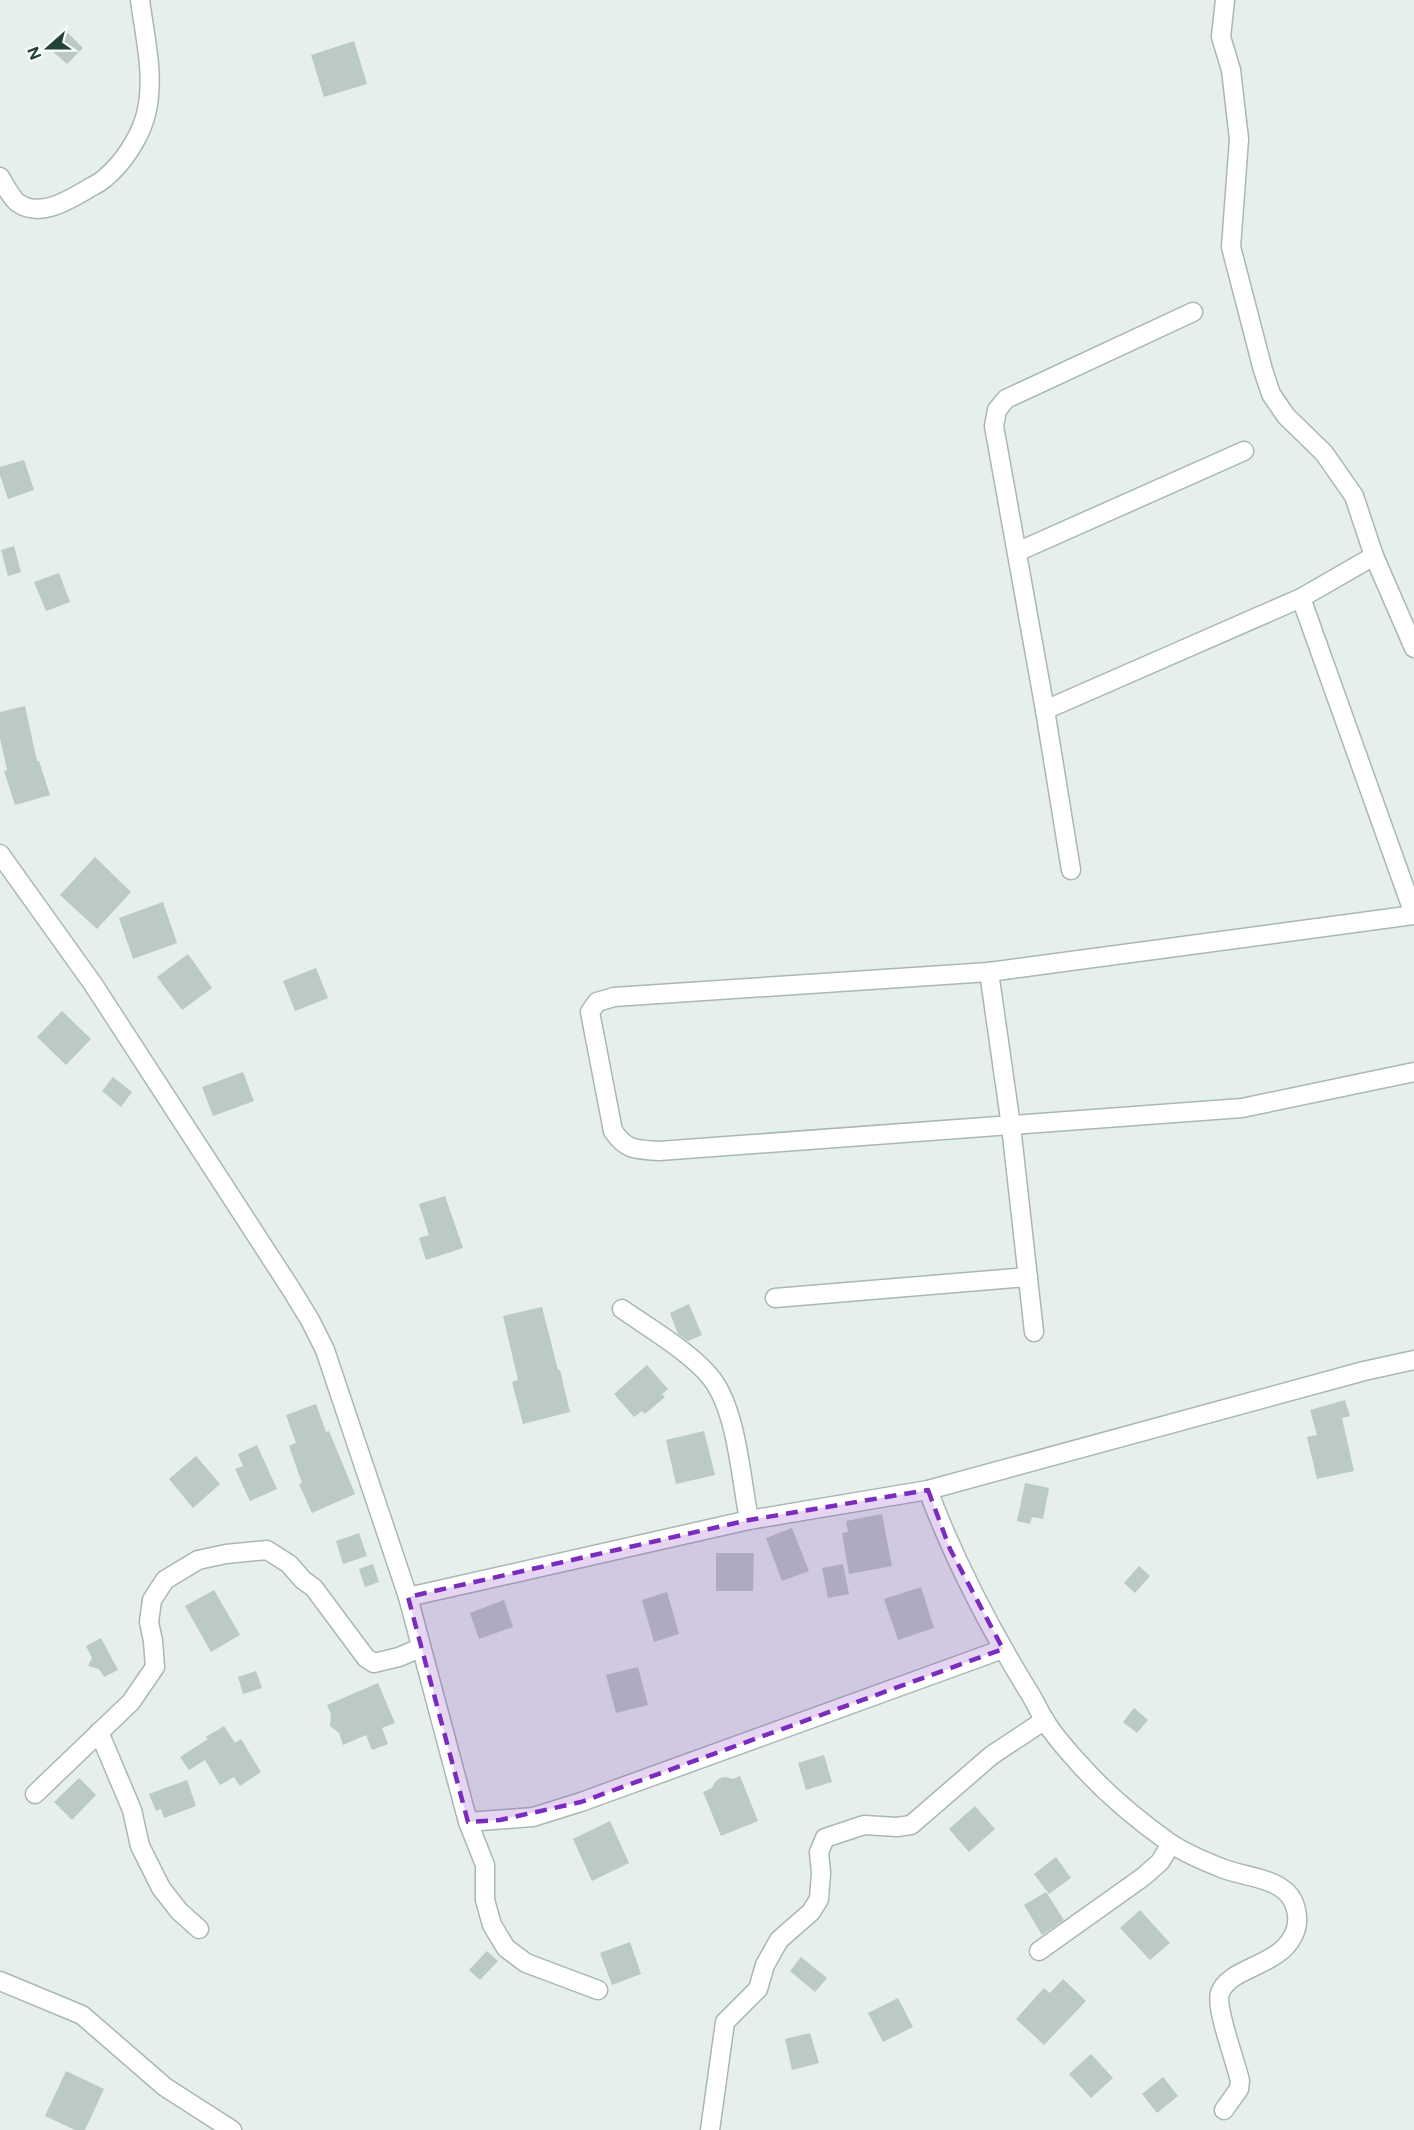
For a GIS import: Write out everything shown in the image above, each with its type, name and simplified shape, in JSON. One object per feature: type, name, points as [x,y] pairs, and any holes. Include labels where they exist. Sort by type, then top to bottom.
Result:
[{"type":"street","points":[[0,177],[17,203],[42,209],[57,206],[105,179],[130,150],[144,118],[150,87],[148,53],[140,0]]},
{"type":"street","points":[[1226,0],[1221,37],[1231,70],[1239,140],[1231,247],[1260,359],[1271,394],[1281,408],[1324,453],[1354,496],[1374,556],[1414,648]]},
{"type":"street","points":[[1071,870],[994,426],[997,410],[1006,399],[1193,312]]},
{"type":"street","points":[[1017,552],[1244,451]]},
{"type":"street","points":[[1045,710],[1301,598],[1374,556]]},
{"type":"street","points":[[1301,598],[1414,914],[989,972],[614,997],[597,1002],[590,1012],[613,1131],[621,1142],[632,1149],[659,1151],[1011,1126],[1242,1108],[1414,1072]]},
{"type":"street","points":[[0,854],[93,984],[310,1320],[325,1350],[408,1597],[468,1822],[485,1865],[485,1900],[492,1925],[506,1948],[526,1963],[598,1990]]},
{"type":"street","points":[[989,972],[1011,1126],[1034,1332]]},
{"type":"street","points":[[775,1298],[1028,1277]]},
{"type":"street","points":[[622,1309],[698,1364],[713,1380],[724,1399],[731,1419],[749,1520]]},
{"type":"street","points":[[408,1597],[749,1520],[928,1490],[1364,1371],[1414,1360]]},
{"type":"street","points":[[928,1490],[950,1549],[1003,1649],[1045,1720],[1076,1761],[1138,1819],[1171,1844],[1211,1864],[1283,1889],[1293,1900],[1298,1917],[1297,1929],[1283,1951],[1235,1976],[1226,1983],[1221,1992],[1219,2001],[1221,2013],[1240,2081],[1239,2089],[1224,2110]]},
{"type":"street","points":[[35,1794],[131,1702],[154,1667],[153,1641],[149,1622],[152,1600],[165,1580],[198,1560],[226,1554],[267,1550],[289,1564],[303,1580],[314,1588],[366,1658],[374,1663],[399,1658],[420,1648]]},
{"type":"street","points":[[468,1822],[533,1817],[581,1802],[1003,1649]]},
{"type":"street","points":[[710,2130],[725,2022],[758,1989],[765,1965],[779,1940],[811,1911],[819,1899],[821,1873],[819,1852],[825,1838],[864,1825],[897,1827],[911,1825],[992,1755],[1045,1720]]},
{"type":"street","points":[[99,1732],[132,1810],[140,1846],[161,1888],[179,1911],[199,1929]]},
{"type":"street","points":[[1039,1951],[1143,1877],[1160,1862],[1171,1844]]},
{"type":"street","points":[[0,1981],[82,2015],[165,2087],[232,2130]]},
{"type":"highlighted area","points":[[928,1490],[950,1549],[1003,1649],[581,1802],[500,1820],[468,1822],[408,1597],[749,1520]]},
{"type":"building","points":[[68,33],[83,48],[67,64],[51,50]]},
{"type":"building","points":[[354,41],[367,84],[324,97],[311,55]]},
{"type":"building","points":[[24,460],[34,490],[8,499],[0,475],[0,467]]},
{"type":"building","points":[[14,546],[21,572],[8,576],[1,550]]},
{"type":"building","points":[[59,573],[70,602],[46,611],[34,582]]},
{"type":"building","points":[[25,706],[37,761],[39,761],[50,795],[15,805],[4,771],[7,770],[0,738],[0,712]]},
{"type":"building","points":[[95,857],[131,892],[97,929],[60,895]]},
{"type":"building","points":[[163,902],[177,943],[133,959],[119,918]]},
{"type":"building","points":[[188,954],[212,988],[182,1010],[157,977]]},
{"type":"building","points":[[316,968],[328,998],[295,1011],[283,981]]},
{"type":"building","points":[[62,1011],[91,1039],[66,1065],[37,1037]]},
{"type":"building","points":[[243,1072],[254,1101],[213,1116],[202,1087]]},
{"type":"building","points":[[113,1077],[132,1092],[121,1107],[102,1091]]},
{"type":"building","points":[[445,1196],[463,1248],[426,1260],[419,1238],[429,1235],[419,1204]]},
{"type":"building","points":[[689,1304],[702,1335],[688,1341],[678,1334],[670,1313]]},
{"type":"building","points":[[542,1307],[570,1412],[523,1424],[512,1382],[518,1380],[503,1316]]},
{"type":"building","points":[[647,1365],[668,1389],[662,1394],[665,1397],[645,1414],[642,1411],[634,1417],[614,1394]]},
{"type":"building","points":[[1345,1400],[1350,1416],[1342,1418],[1354,1471],[1317,1479],[1307,1437],[1317,1435],[1310,1410]]},
{"type":"building","points":[[316,1404],[326,1432],[329,1431],[355,1494],[312,1513],[299,1484],[302,1483],[289,1446],[296,1443],[286,1415]]},
{"type":"building","points":[[704,1431],[715,1475],[676,1484],[666,1440]]},
{"type":"building","points":[[257,1445],[277,1489],[250,1501],[235,1469],[243,1466],[238,1454]]},
{"type":"building","points":[[196,1456],[220,1484],[193,1508],[169,1479]]},
{"type":"building","points":[[1025,1483],[1049,1488],[1043,1519],[1032,1517],[1030,1524],[1017,1521]]},
{"type":"building","points":[[882,1514],[892,1566],[849,1574],[842,1533],[848,1532],[846,1521]]},
{"type":"building","points":[[792,1528],[809,1571],[782,1581],[766,1538]]},
{"type":"building","points":[[359,1533],[367,1556],[343,1564],[336,1541]]},
{"type":"building","points":[[716,1553],[754,1553],[753,1591],[716,1591]]},
{"type":"building","points":[[373,1564],[379,1582],[365,1587],[359,1569]]},
{"type":"building","points":[[843,1564],[849,1594],[828,1598],[822,1568]]},
{"type":"building","points":[[1139,1566],[1150,1576],[1135,1593],[1124,1583]]},
{"type":"building","points":[[921,1587],[934,1628],[898,1640],[884,1599]]},
{"type":"building","points":[[214,1590],[240,1635],[211,1652],[185,1606]]},
{"type":"building","points":[[667,1592],[679,1634],[654,1642],[642,1600]]},
{"type":"building","points":[[504,1600],[513,1627],[479,1639],[470,1613]]},
{"type":"building","points":[[101,1638],[118,1670],[104,1677],[99,1669],[88,1666],[92,1658],[86,1646]]},
{"type":"building","points":[[638,1667],[648,1705],[616,1713],[606,1675]]},
{"type":"building","points":[[256,1671],[262,1688],[243,1694],[238,1677]]},
{"type":"building","points":[[378,1683],[395,1723],[382,1728],[388,1744],[372,1750],[366,1735],[343,1745],[339,1733],[330,1726],[331,1714],[327,1705]]},
{"type":"building","points":[[1134,1708],[1148,1720],[1137,1733],[1123,1722]]},
{"type":"building","points":[[224,1726],[235,1743],[241,1739],[261,1772],[240,1786],[234,1777],[220,1785],[205,1760],[189,1770],[180,1757]]},
{"type":"building","points":[[824,1755],[832,1782],[806,1790],[798,1763]]},
{"type":"building","points":[[740,1776],[758,1821],[721,1836],[703,1792],[712,1788],[720,1778],[733,1779]]},
{"type":"building","points":[[79,1778],[96,1795],[72,1820],[54,1802]]},
{"type":"building","points":[[187,1780],[196,1806],[164,1818],[161,1809],[156,1811],[149,1794]]},
{"type":"building","points":[[975,1806],[995,1829],[969,1852],[949,1829]]},
{"type":"building","points":[[610,1821],[629,1863],[592,1881],[573,1839]]},
{"type":"building","points":[[1056,1857],[1071,1878],[1049,1894],[1034,1874]]},
{"type":"building","points":[[1046,1892],[1064,1920],[1042,1935],[1024,1905]]},
{"type":"building","points":[[1140,1910],[1170,1943],[1150,1960],[1120,1928]]},
{"type":"building","points":[[630,1942],[641,1974],[612,1985],[600,1953]]},
{"type":"building","points":[[487,1951],[498,1961],[480,1980],[469,1970]]},
{"type":"building","points":[[801,1957],[827,1978],[815,1992],[790,1971]]},
{"type":"building","points":[[1063,1979],[1086,2001],[1044,2045],[1016,2019],[1044,1988],[1050,1993]]},
{"type":"building","points":[[898,1998],[913,2027],[883,2042],[868,2013]]},
{"type":"building","points":[[810,2033],[819,2063],[792,2070],[785,2039]]},
{"type":"building","points":[[1091,2054],[1113,2078],[1091,2098],[1069,2074]]},
{"type":"building","points":[[66,2071],[104,2089],[85,2130],[75,2130],[45,2116]]},
{"type":"building","points":[[1163,2077],[1178,2096],[1157,2113],[1142,2094]]}]
